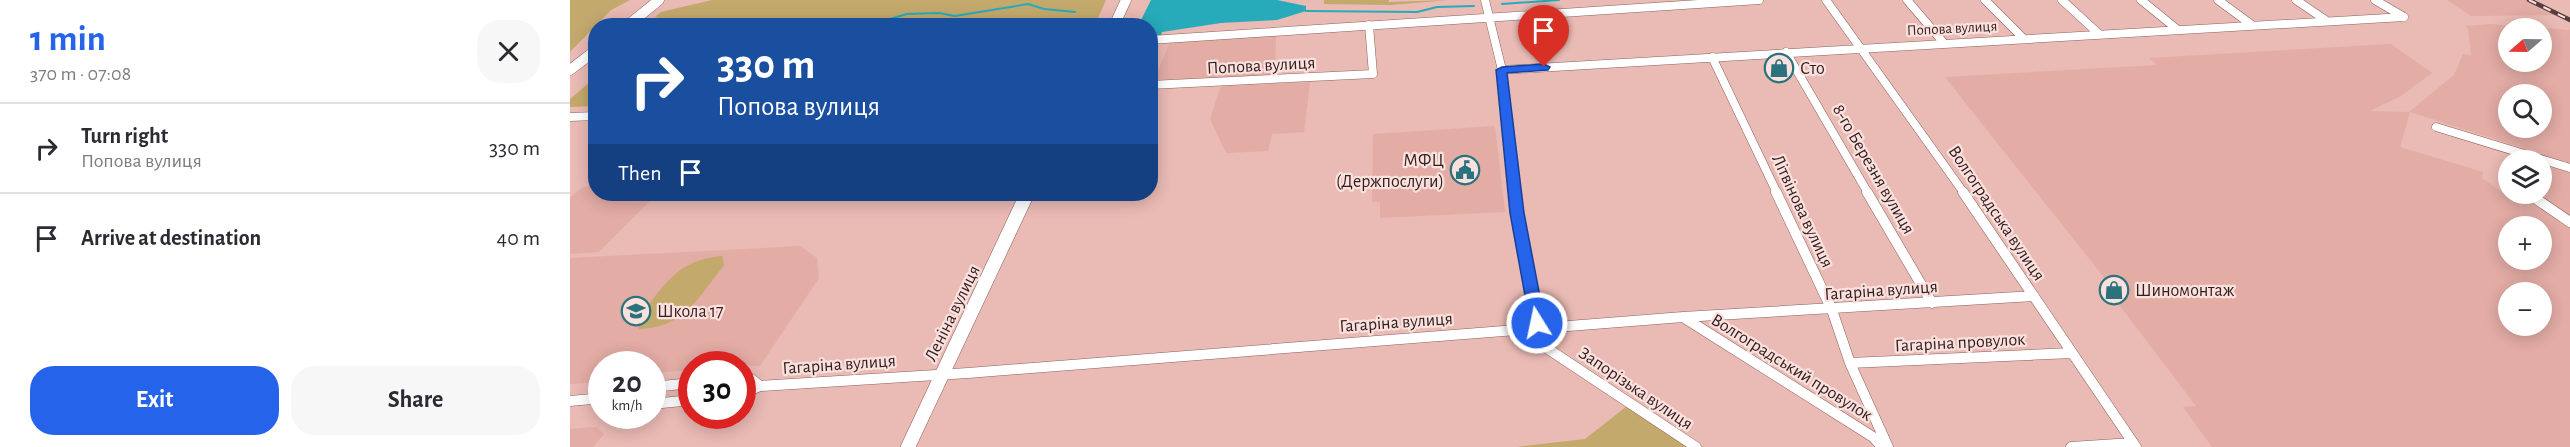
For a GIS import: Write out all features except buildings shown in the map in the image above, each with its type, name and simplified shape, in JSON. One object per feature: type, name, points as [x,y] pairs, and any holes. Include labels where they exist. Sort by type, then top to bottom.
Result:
[{"type":"street","points":[[637,18],[659,0]]},
{"type":"street","points":[[1118,18],[1126,0]]},
{"type":"street","points":[[1485,0],[1502,70],[1517,213],[1537,323],[1518,329]]},
{"type":"street","points":[[1158,39],[1758,0]]},
{"type":"street","name":"Волгоградська вулиця","points":[[1826,0],[1934,149],[2135,445]]},
{"type":"street","points":[[1908,0],[1943,42]]},
{"type":"street","points":[[1985,0],[2023,38]]},
{"type":"street","points":[[2062,0],[2099,34]]},
{"type":"street","points":[[2140,0],[2178,30]]},
{"type":"street","points":[[2218,0],[2252,25]]},
{"type":"street","points":[[2296,0],[2327,21]]},
{"type":"street","name":"Попова вулиця","points":[[1502,70],[1943,42],[2404,17],[2376,0]]},
{"type":"street","name":"Попова вулиця","points":[[1158,85],[1373,74],[1369,25]]},
{"type":"street","name":"8-го Березня вулиця","points":[[1786,52],[1932,303]]},
{"type":"street","points":[[570,70],[588,56]]},
{"type":"street","name":"Літвінова вулиця","points":[[1712,57],[1832,310],[1850,363],[1888,447]]},
{"type":"street","points":[[570,117],[588,116]]},
{"type":"street","points":[[2436,127],[2500,150]]},
{"type":"street","points":[[2552,164],[2570,168]]},
{"type":"street","name":"Леніна вулиця","points":[[908,447],[1024,201]]},
{"type":"street","points":[[2544,204],[2570,222]]},
{"type":"street","name":"Гагаріна вулиця","points":[[756,388],[1683,317],[1832,310],[2034,296]]},
{"type":"street","name":"Волгоградський провулок","points":[[1683,317],[1873,437],[1882,447]]},
{"type":"street","name":"Запорізька вулиця","points":[[1518,329],[1696,447]]},
{"type":"street","name":"Гагаріна провулок","points":[[1850,363],[2072,353]]},
{"type":"street","name":"Гагаріна вулиця","points":[[756,383],[760,386]]},
{"type":"street","points":[[570,401],[588,399]]},
{"type":"street","points":[[2071,447],[2135,445]]},
{"type":"shaded area","points":[[570,0],[630,0],[611,10],[603,18],[588,18],[588,34],[570,52]]},
{"type":"shaded area","points":[[712,0],[1106,0],[1098,18],[655,17],[661,12]]},
{"type":"shaded area","points":[[1324,0],[1389,0],[1389,2],[1449,0],[1391,5],[1324,4]]},
{"type":"shaded area","points":[[2447,0],[2526,0],[2556,15],[2471,16]]},
{"type":"shaded area","points":[[2498,25],[2498,72],[2552,72],[2552,29],[2570,30],[2570,163],[2552,157],[2552,150],[2529,150],[2410,112],[2400,147],[2483,172],[2482,178],[2498,189],[2498,204],[2541,204],[2570,224],[2570,447],[2212,447],[2183,407],[2196,406],[2114,298],[2114,290],[1945,77],[2157,65],[2149,58],[2391,44],[2432,73],[2401,96],[2370,111],[2409,112],[2454,75],[2463,54],[2471,55],[2468,28],[2465,26]]},
{"type":"shaded area","points":[[1276,34],[1275,76],[1158,80],[1158,70],[1170,42]]},
{"type":"shaded area","points":[[1310,82],[1304,132],[1272,134],[1268,151],[1226,153],[1210,119],[1221,86]]},
{"type":"shaded area","points":[[588,84],[588,106],[570,107],[570,99]]},
{"type":"shaded area","points":[[1495,126],[1505,212],[1380,218],[1380,202],[1372,202],[1373,134]]},
{"type":"shaded area","points":[[2552,167],[2570,173],[2570,216],[2552,204]]},
{"type":"shaded area","points":[[588,186],[588,201],[650,201],[599,252],[570,254],[570,197],[581,188]]},
{"type":"shaded area","points":[[800,246],[817,258],[819,278],[760,366],[756,366],[756,351],[678,351],[678,371],[666,372],[666,351],[588,351],[588,383],[570,384],[570,258]]},
{"type":"shaded area","points":[[722,256],[724,265],[689,309],[668,323],[639,329],[636,320],[672,277],[693,263]]},
{"type":"shaded area","points":[[1631,403],[1696,447],[1516,447],[1585,439]]},
{"type":"shaded area","points":[[570,429],[598,429],[604,434],[593,447],[570,447]]},
{"type":"water","points":[[1151,0],[1277,0],[1306,6],[1306,11],[1277,20],[1221,23],[1162,32],[1160,38],[1158,38],[1158,18],[1142,18]]},
{"type":"waterway","points":[[1502,4],[1559,0]]},
{"type":"waterway","points":[[893,18],[907,14],[939,13],[955,16],[1028,4],[1044,9],[1075,12]]},
{"type":"waterway","points":[[1306,11],[1417,12],[1437,7],[1474,6]]},
{"type":"railway","points":[[2529,0],[2570,20]]},
{"type":"place","name":"Сто","points":[[1779,68]]},
{"type":"place","name":"МФЦ (Держпослуги)","points":[[1465,170]]},
{"type":"place","name":"Шиномонтаж","points":[[2114,290]]},
{"type":"place","name":"Школа 17","points":[[636,311]]},
{"type":"route","points":[[1537,323],[1517,213],[1502,70],[1544,67]]}]
